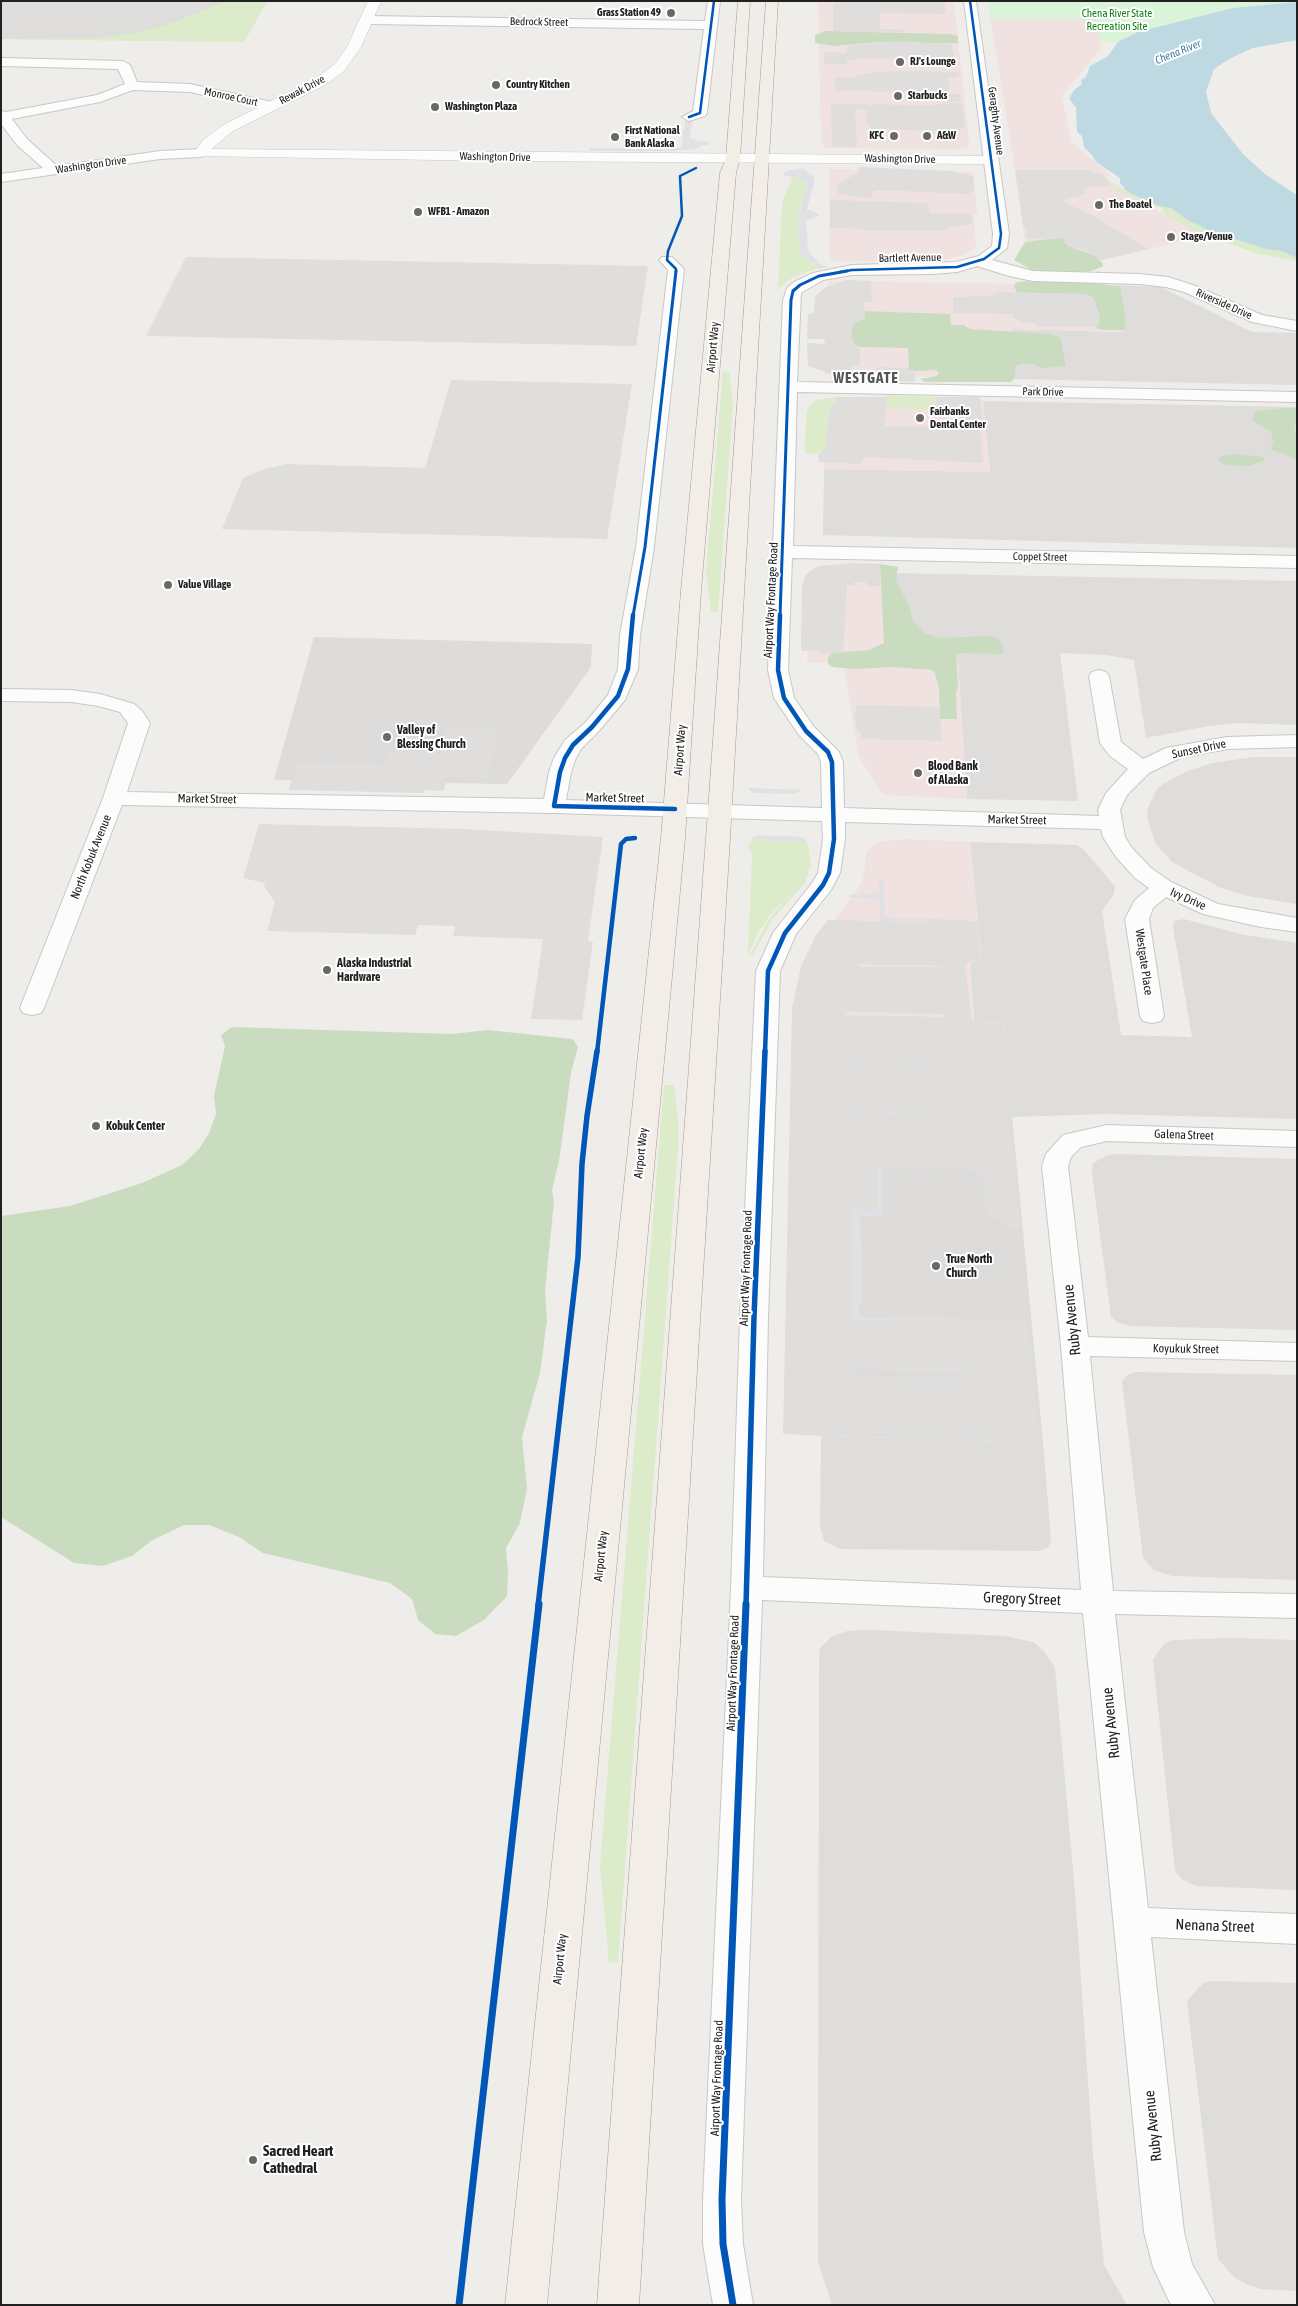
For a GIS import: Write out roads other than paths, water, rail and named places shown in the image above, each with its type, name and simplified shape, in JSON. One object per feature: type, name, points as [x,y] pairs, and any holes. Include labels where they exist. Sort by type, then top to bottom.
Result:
[{"type":"main road","name":"Airport Way","points":[[526,2305],[675,809],[690,591],[728,173],[733,158],[744,1]]},
{"type":"main road","points":[[618,2305],[772,1]]},
{"type":"street","name":"Rewak Drive","points":[[201,153],[215,136],[320,82],[339,68],[354,47],[375,1]]},
{"type":"street","points":[[689,117],[700,113],[714,1]]},
{"type":"street","name":"Geraghty Avenue","points":[[970,1],[1001,234],[1000,244]]},
{"type":"street","name":"Bedrock Street","points":[[367,20],[711,24]]},
{"type":"street","points":[[1,62],[122,65],[132,86],[100,98],[2,116],[15,143],[54,170]]},
{"type":"street","name":"Monroe Court","points":[[132,86],[190,88],[272,106]]},
{"type":"street","name":"Washington Drive","points":[[1,178],[160,154],[201,153],[990,160]]},
{"type":"street","name":"Bartlett Avenue","points":[[812,278],[852,270],[944,268],[978,261],[995,252],[1000,244]]},
{"type":"street","points":[[554,806],[560,772],[565,758],[573,744],[592,726],[618,696],[628,669],[630,635],[645,547],[676,269],[667,260]]},
{"type":"street","name":"Bartlett Avenue","points":[[978,261],[1032,276],[1152,280]]},
{"type":"street","name":"Airport Way Frontage Road","points":[[733,2305],[723,2244],[722,2199],[747,1588],[754,1317],[768,971],[785,932],[822,885],[829,873],[834,845],[832,762],[828,752],[806,731],[784,698],[780,689],[778,670],[791,300],[796,288],[812,278]]},
{"type":"street","name":"Riverside Drive","points":[[1152,280],[1180,285],[1258,319],[1297,326]]},
{"type":"street","name":"Park Drive","points":[[789,387],[1297,397]]},
{"type":"street","name":"Coppet Street","points":[[783,552],[1297,562]]},
{"type":"street","points":[[1100,676],[1111,743],[1118,751],[1141,768]]},
{"type":"street","name":"North Kobuk Avenue","points":[[1,694],[86,697],[127,708],[135,715],[139,723],[114,798],[32,1008]]},
{"type":"street","name":"Sunset Drive","points":[[1110,823],[1109,810],[1114,797],[1141,768],[1174,753],[1206,746],[1249,741],[1297,741]]},
{"type":"street","name":"Market Street","points":[[114,798],[675,809],[1110,823]]},
{"type":"street","name":"Ivy Drive","points":[[1110,823],[1114,837],[1124,852],[1162,888],[1211,909],[1297,926]]},
{"type":"street","name":"Westgate Place","points":[[1152,1016],[1137,918],[1143,905],[1162,888]]},
{"type":"street","name":"Galena Street","points":[[1072,1141],[1107,1133],[1297,1139]]},
{"type":"street","name":"Ruby Avenue","points":[[1072,1141],[1059,1154],[1055,1166],[1075,1346],[1098,1602],[1164,2232],[1173,2266],[1186,2293],[1195,2305]]},
{"type":"street","name":"Koyukuk Street","points":[[1075,1346],[1297,1352]]},
{"type":"street","name":"Gregory Street","points":[[747,1588],[1098,1602],[1297,1606]]},
{"type":"street","name":"Nenana Street","points":[[1133,1922],[1297,1929]]},
{"type":"water","name":"Chena River","points":[[1297,2],[1297,40],[1253,48],[1229,59],[1214,69],[1206,92],[1211,113],[1243,154],[1266,175],[1297,195],[1297,258],[1281,251],[1266,249],[1235,239],[1226,234],[1210,231],[1186,219],[1171,208],[1159,206],[1134,195],[1127,191],[1120,183],[1120,178],[1096,162],[1084,147],[1082,136],[1077,132],[1076,107],[1069,99],[1074,90],[1082,84],[1081,80],[1086,77],[1090,66],[1108,56],[1118,42],[1138,32],[1233,8]]},
{"type":"place","name":"Grass Station 49","points":[[671,13]]},
{"type":"place","name":"RJ's Lounge","points":[[900,62]]},
{"type":"place","name":"Country Kitchen","points":[[496,85]]},
{"type":"place","name":"Starbucks","points":[[898,96]]},
{"type":"place","name":"Washington Plaza","points":[[435,107]]},
{"type":"place","name":"KFC","points":[[894,136]]},
{"type":"place","name":"A&W","points":[[927,136]]},
{"type":"place","name":"First National Bank Alaska","points":[[615,137]]},
{"type":"place","name":"The Boatel","points":[[1099,205]]},
{"type":"place","name":"WFB1 - Amazon","points":[[418,212]]},
{"type":"place","name":"Stage/Venue","points":[[1171,237]]},
{"type":"place","name":"Fairbanks Dental Center","points":[[920,418]]},
{"type":"place","name":"Value Village","points":[[168,585]]},
{"type":"place","name":"Valley of Blessing Church","points":[[387,737]]},
{"type":"place","name":"Blood Bank of Alaska","points":[[918,773]]},
{"type":"place","name":"Alaska Industrial Hardware","points":[[327,970]]},
{"type":"place","name":"Kobuk Center","points":[[96,1126]]},
{"type":"place","name":"True North Church","points":[[936,1266]]},
{"type":"place","name":"Sacred Heart Cathedral","points":[[253,2160]]},
{"type":"district","name":"WESTGATE","points":[[866,378]]},
{"type":"park label","name":"Chena River State Recreation Site","points":[[1117,20]]}]
